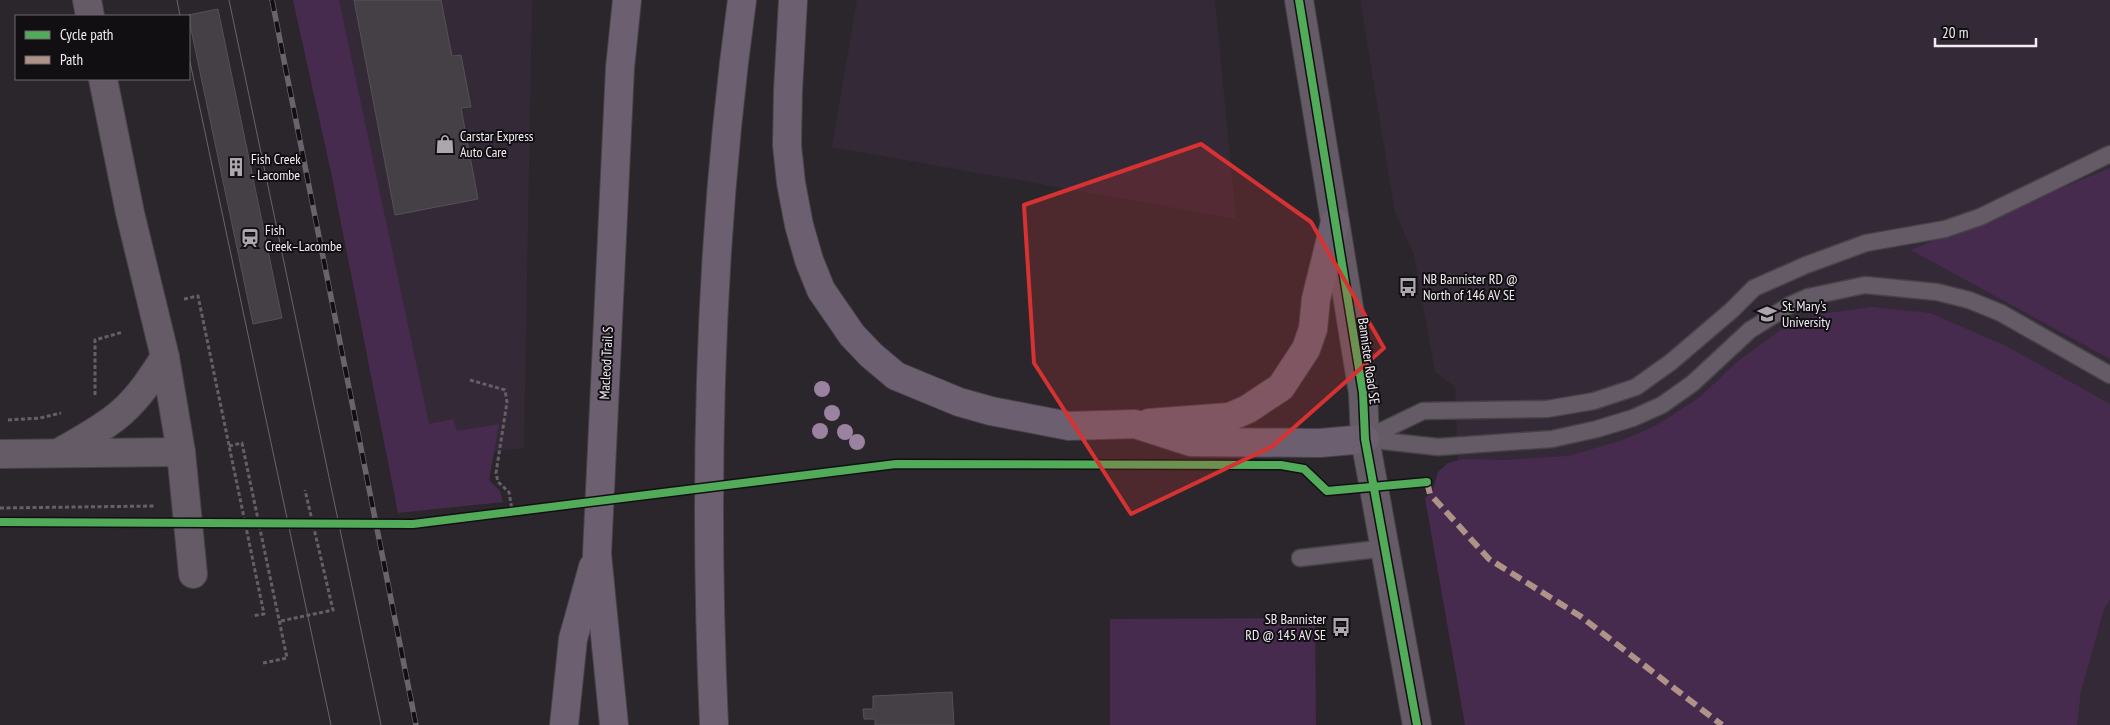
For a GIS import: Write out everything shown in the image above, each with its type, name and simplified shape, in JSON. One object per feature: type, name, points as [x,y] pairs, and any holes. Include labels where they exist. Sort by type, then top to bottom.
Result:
[{"type":"highway","name":"Macleod Trail S","points":[[614,725],[597,554],[620,68],[627,0]]},
{"type":"highway","points":[[714,725],[708,532],[709,417],[717,250],[730,91],[742,0]]},
{"type":"highway","points":[[793,0],[787,145],[791,183],[799,225],[820,290],[852,335],[871,355],[896,376],[959,402],[992,411],[1069,426],[1135,424],[1230,417],[1248,408],[1281,386],[1306,349],[1313,328],[1316,299],[1335,222]]},
{"type":"highway","points":[[1135,424],[1191,442],[1320,443],[1365,439]]},
{"type":"highway","points":[[564,725],[573,640],[597,554]]},
{"type":"street","points":[[87,0],[90,15]]},
{"type":"street","name":"Bannister Road SE","points":[[1299,0],[1363,393],[1365,439],[1417,725]]},
{"type":"street","points":[[103,80],[130,213],[165,357],[181,452],[194,574]]},
{"type":"street","points":[[56,454],[89,436],[122,412],[146,386],[165,357]]},
{"type":"street","points":[[0,454],[181,452]]},
{"type":"lane","points":[[1365,439],[1423,411],[1547,409],[1594,401],[1636,386],[1671,362],[1732,310],[1754,288],[1806,265],[1866,244],[1945,229],[1980,217],[2110,154]]},
{"type":"lane","points":[[1365,439],[1438,447],[1552,440],[1633,418],[1662,405],[1693,383],[1750,330],[1790,305],[1808,297],[1865,285],[1937,292],[1969,300],[2001,313],[2110,375]]},
{"type":"lane","points":[[1300,558],[1386,548]]},
{"type":"path","points":[[184,299],[198,296],[264,614],[252,616]]},
{"type":"path","points":[[94,400],[95,340],[123,332]]},
{"type":"path","points":[[470,380],[505,390],[507,402],[496,473],[498,482],[509,492],[512,510]]},
{"type":"path","points":[[0,420],[40,418],[68,412]]},
{"type":"path","points":[[229,446],[242,443],[281,621],[287,658],[262,663]]},
{"type":"path","points":[[281,621],[333,610],[305,490]]},
{"type":"path","points":[[0,508],[188,506]]},
{"type":"path","points":[[502,512],[522,509]]},
{"type":"path","points":[[236,523],[265,523]]},
{"type":"path","points":[[305,524],[324,524]]},
{"type":"highlighted area","points":[[1201,144],[1311,222],[1384,348],[1273,446],[1131,514],[1034,363],[1024,205]]},
{"type":"shaded area","points":[[293,0],[339,0],[429,424],[453,419],[457,431],[499,424],[489,480],[500,491],[503,502],[398,513],[332,177]]},
{"type":"shaded area","points":[[323,0],[532,0],[524,448],[417,461]]},
{"type":"shaded area","points":[[857,0],[1215,0],[1236,219],[832,147]]},
{"type":"shaded area","name":"St. Mary's University","points":[[1360,0],[2110,0],[2110,725],[1481,725],[1458,472],[1455,387],[1435,372],[1414,255],[1395,212]]},
{"type":"shaded area","points":[[2110,168],[2110,359],[1911,250]]},
{"type":"shaded area","points":[[1872,307],[1930,313],[2006,346],[2110,404],[2110,600],[2104,609],[2081,691],[2077,725],[1465,725],[1425,498],[1432,493],[1438,472],[1448,463],[1463,459],[1504,460],[1568,456],[1623,440],[1657,425],[1700,397],[1737,362],[1779,331],[1820,314]]},
{"type":"shaded area","points":[[1315,618],[1316,725],[1110,725],[1110,619]]},
{"type":"building","points":[[354,0],[441,0],[452,56],[461,55],[471,107],[461,108],[478,199],[395,215]]},
{"type":"building","name":"Fish Creek - Lacombe","points":[[218,9],[282,318],[253,324],[190,25],[190,15],[188,15]]},
{"type":"building","points":[[952,692],[954,725],[875,725],[875,719],[864,719],[863,709],[873,709],[873,696]]},
{"type":"tram line","points":[[177,0],[180,15]]},
{"type":"tram line","points":[[229,0],[381,725]]},
{"type":"tram line","points":[[190,62],[331,725]]},
{"type":"railway","points":[[272,0],[416,725]]},
{"type":"marked path","points":[[1427,482],[1430,494],[1489,559],[1580,616],[1722,725]]},
{"type":"cycle path","points":[[1299,0],[1363,393],[1365,439],[1417,725]]},
{"type":"cycle path","points":[[0,522],[413,524],[896,464],[1281,465],[1304,469],[1327,491],[1427,482]]},
{"type":"place","name":"Carstar Express Auto Care","points":[[445,144]]},
{"type":"place","name":"Fish Creek - Lacombe","points":[[236,167]]},
{"type":"place","name":"Fish Creek–Lacombe","points":[[250,238]]},
{"type":"place","name":"NB Bannister RD @ North of 146 AV SE","points":[[1408,287]]},
{"type":"place","name":"St. Mary's University","points":[[1767,314]]},
{"type":"place","name":"SB Bannister RD @ 145 AV SE","points":[[1341,627]]}]
